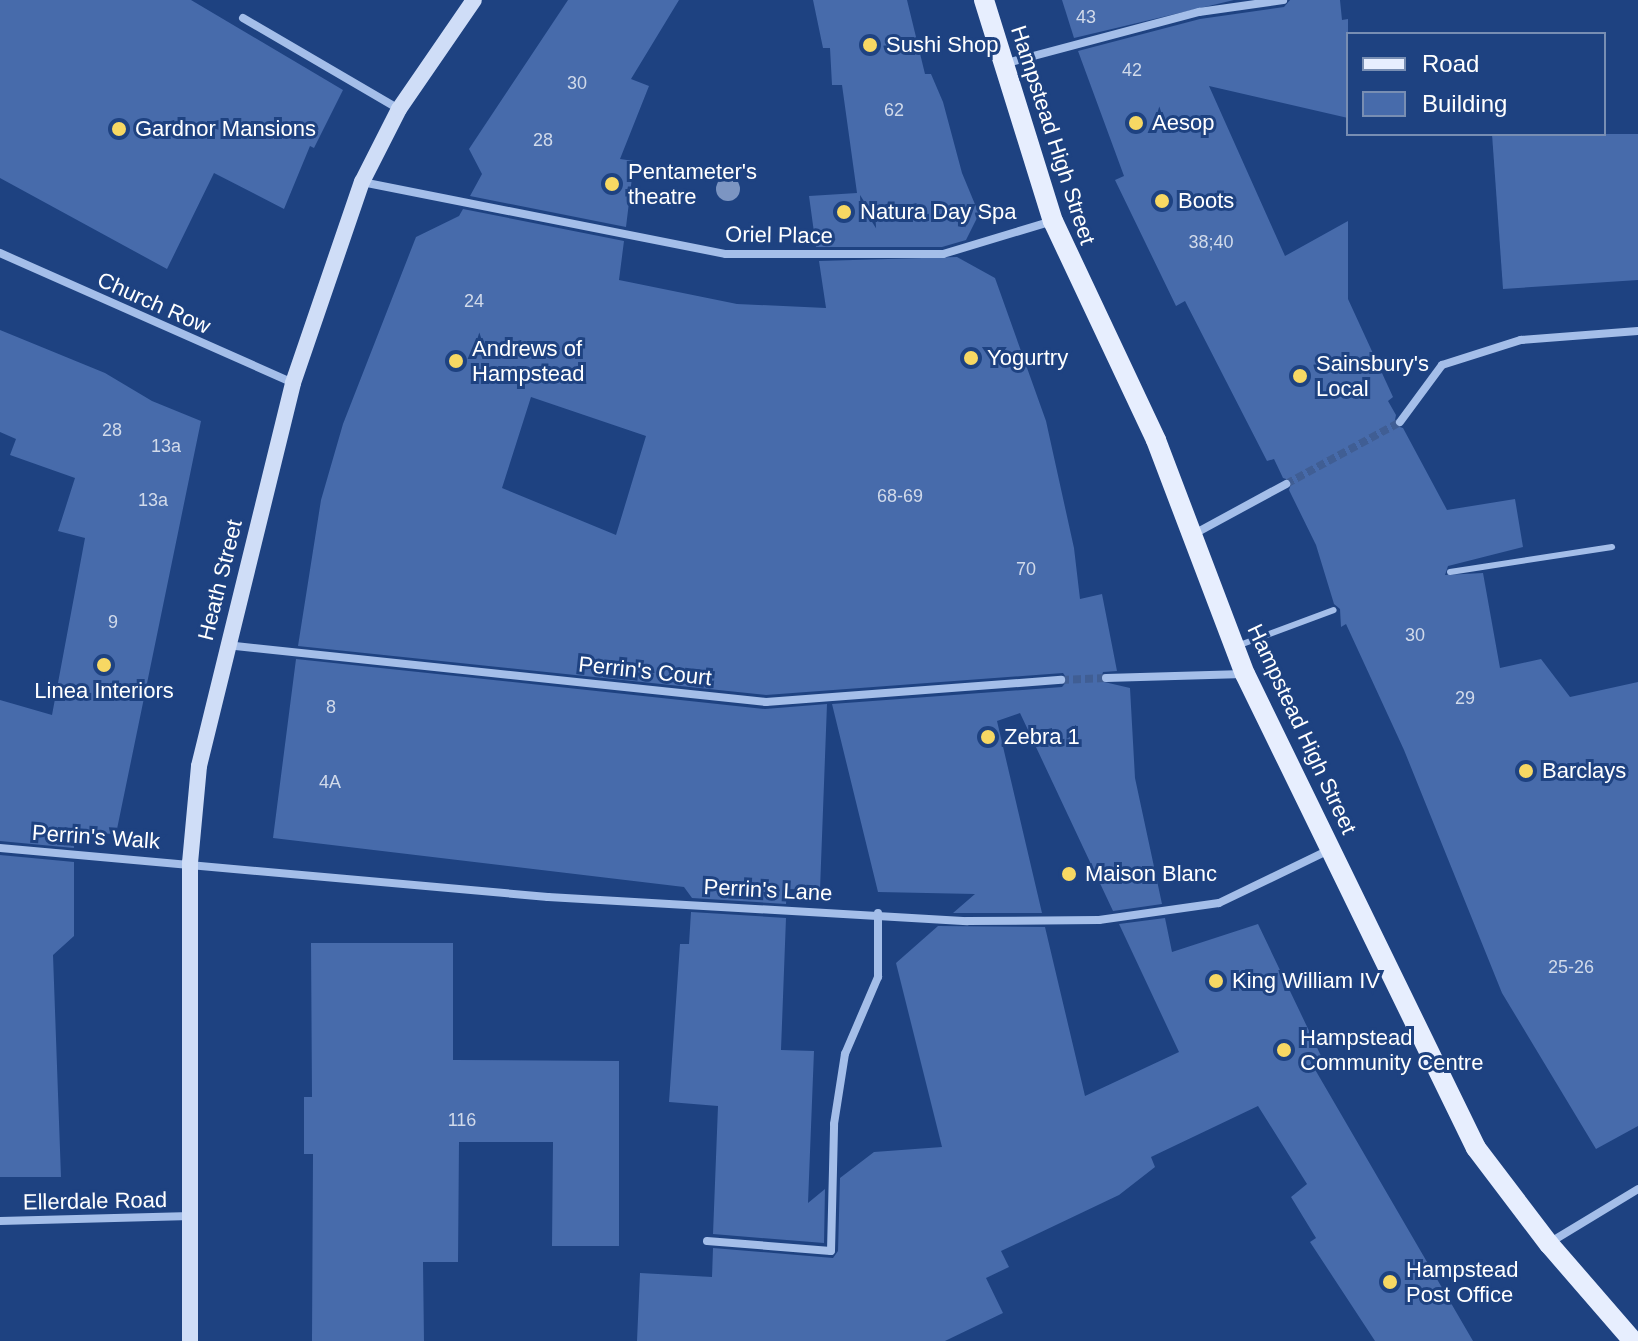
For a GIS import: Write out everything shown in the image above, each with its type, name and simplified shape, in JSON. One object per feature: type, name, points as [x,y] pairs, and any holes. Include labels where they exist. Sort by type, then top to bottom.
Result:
[{"type":"main road","name":"Heath Street","points":[[190,1341],[190,863],[199,766],[225,645],[293,383],[362,182],[399,109],[474,0]]},
{"type":"main road","name":"Hampstead High Street","points":[[984,0],[1053,221],[1194,534],[1245,674],[1476,1148],[1549,1244],[1626,1337]]},
{"type":"street","points":[[1002,64],[1199,12],[1283,0]]},
{"type":"street","points":[[243,18],[399,109]]},
{"type":"street","name":"Oriel Place","points":[[362,182],[726,254],[943,254],[1053,221]]},
{"type":"street","name":"Church Row","points":[[0,253],[293,383]]},
{"type":"street","points":[[1400,422],[1442,365],[1521,340],[1638,331]]},
{"type":"street","points":[[1194,534],[1286,484]]},
{"type":"street","name":"Perrin's Court","points":[[225,645],[766,702],[1061,680]]},
{"type":"street","points":[[1106,678],[1245,674]]},
{"type":"street","name":"Perrin's Walk","points":[[0,848],[190,863]]},
{"type":"street","name":"Perrin's Lane","points":[[190,863],[548,897],[878,913],[967,921],[1153,915],[1219,903],[1332,849]]},
{"type":"street","points":[[707,1241],[831,1251],[834,1124],[845,1054],[878,977],[878,913]]},
{"type":"street","points":[[1549,1244],[1638,1189]]},
{"type":"street","name":"Ellerdale Road","points":[[0,1221],[191,1216]]},
{"type":"lane","points":[[1450,572],[1612,547]]},
{"type":"lane","points":[[1234,647],[1334,610]]},
{"type":"building","name":"Gardnor Mansions","points":[[0,0],[191,0],[343,90],[314,148],[310,146],[284,209],[214,173],[167,269],[0,178]]},
{"type":"building","points":[[568,0],[679,0],[631,79],[649,86],[620,159],[634,161],[626,227],[470,196],[482,174],[469,149]]},
{"type":"building","points":[[813,0],[907,0],[925,74],[931,74],[943,102],[962,173],[979,214],[966,240],[942,247],[816,247],[809,196],[857,193],[842,85],[832,85],[830,48],[823,48]]},
{"type":"building","points":[[1062,0],[1234,0],[1074,38]]},
{"type":"building","points":[[1290,0],[1340,0],[1342,20],[1348,19],[1346,118],[1209,86],[1285,256],[1348,221],[1348,299],[1393,397],[1388,401],[1396,415],[1394,425],[1403,428],[1447,510],[1515,499],[1523,547],[1448,566],[1445,575],[1483,573],[1500,668],[1541,659],[1570,697],[1638,682],[1638,1126],[1596,1149],[1502,993],[1404,750],[1346,624],[1341,627],[1340,609],[1334,604],[1316,545],[1289,490],[1292,481],[1283,478],[1274,459],[1267,461],[1185,301],[1176,306],[1115,180],[1124,176],[1078,51],[1200,19],[1284,7]]},
{"type":"building","points":[[1638,134],[1638,280],[1503,289],[1492,136]]},
{"type":"building","points":[[463,209],[624,241],[619,280],[737,304],[826,308],[819,261],[957,257],[995,278],[1046,421],[1074,548],[1080,599],[1102,594],[1117,671],[1103,672],[1100,681],[1130,688],[1135,778],[1162,904],[1113,911],[1020,713],[997,721],[1042,913],[953,913],[975,894],[878,892],[832,704],[1062,687],[1068,680],[1063,673],[766,695],[298,646],[321,500],[343,424],[416,237],[459,216]],"holes":[[[531,397],[646,436],[616,535],[502,488]]]},
{"type":"building","points":[[0,330],[105,373],[152,401],[201,421],[116,834],[73,832],[74,848],[0,841],[0,700],[52,715],[85,538],[58,531],[75,478],[10,455],[16,439],[0,432]]},
{"type":"building","points":[[296,659],[765,709],[827,704],[820,890],[787,889],[786,904],[692,898],[684,887],[273,838]]},
{"type":"building","points":[[0,855],[74,862],[74,936],[53,955],[61,1177],[0,1177]]},
{"type":"building","points":[[691,912],[786,918],[781,1050],[814,1051],[808,1203],[825,1189],[824,1243],[713,1234],[718,1106],[669,1102],[680,944],[689,944]]},
{"type":"building","points":[[1165,918],[1172,952],[1258,924],[1322,1058],[1313,1066],[1473,1341],[1375,1341],[1310,1242],[1316,1238],[1291,1197],[1307,1184],[1258,1106],[1151,1157],[1155,1167],[1119,1195],[1001,1251],[1009,1267],[986,1278],[1003,1313],[945,1341],[637,1341],[640,1273],[712,1277],[713,1248],[833,1258],[838,1251],[840,1178],[874,1152],[942,1147],[896,963],[938,926],[1045,927],[1085,1096],[1179,1052],[1119,924]]},
{"type":"building","points":[[311,943],[453,943],[453,1060],[619,1061],[619,1246],[552,1246],[553,1142],[459,1142],[458,1262],[423,1262],[424,1341],[312,1341],[313,1154],[304,1154],[304,1097],[312,1097]]},
{"type":"tunnel","points":[[1286,484],[1400,422]]},
{"type":"tunnel","points":[[1061,680],[1106,678]]},
{"type":"place","name":"Sushi Shop","points":[[870,45]]},
{"type":"place","name":"Aesop","points":[[1136,123]]},
{"type":"place","name":"Gardnor Mansions","points":[[119,129]]},
{"type":"place","name":"Pentameter's theatre","points":[[612,184]]},
{"type":"place","name":"Boots","points":[[1162,201]]},
{"type":"place","name":"Natura Day Spa","points":[[844,212]]},
{"type":"place","name":"Yogurtry","points":[[971,358]]},
{"type":"place","name":"Andrews of Hampstead","points":[[456,361]]},
{"type":"place","name":"Sainsbury's Local","points":[[1300,376]]},
{"type":"place","name":"Linea Interiors","points":[[104,665]]},
{"type":"place","name":"Zebra 1","points":[[988,737]]},
{"type":"place","name":"Barclays","points":[[1526,771]]},
{"type":"place","name":"Maison Blanc","points":[[1069,874]]},
{"type":"place","name":"King William IV","points":[[1216,981]]},
{"type":"place","name":"Hampstead Community Centre","points":[[1284,1050]]},
{"type":"place","name":"Hampstead Post Office","points":[[1390,1282]]}]
